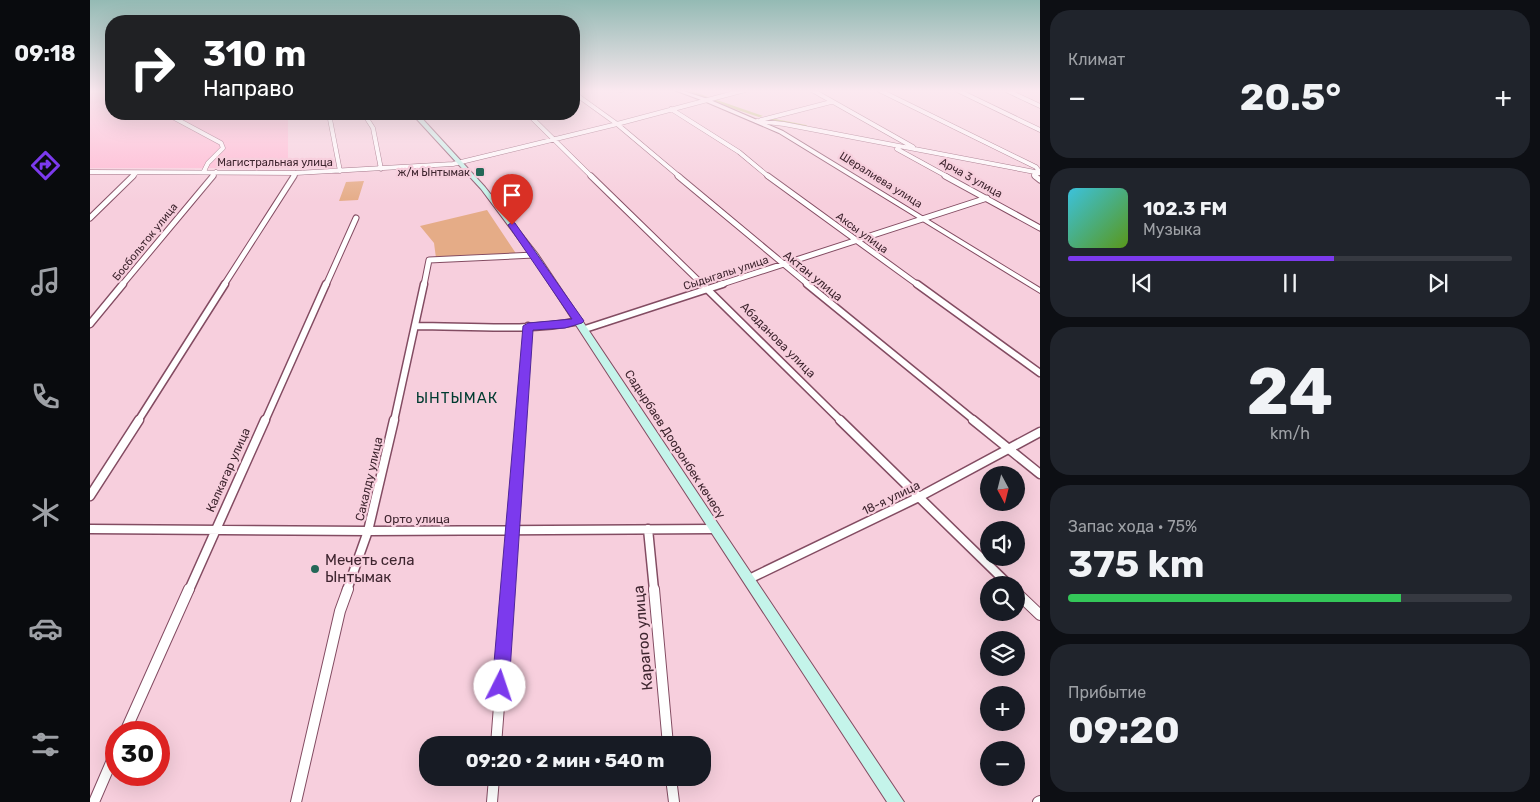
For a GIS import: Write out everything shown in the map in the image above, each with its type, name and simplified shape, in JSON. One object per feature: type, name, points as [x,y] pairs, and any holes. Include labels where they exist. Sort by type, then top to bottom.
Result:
[{"type":"main road","name":"Садырбаев Дооронбек көчөсү","points":[[427,127],[501,210],[534,255],[896,802]]},
{"type":"street","points":[[191,127],[221,144],[223,148],[208,163],[204,171]]},
{"type":"street","points":[[332,127],[340,172]]},
{"type":"street","points":[[373,127],[381,169]]},
{"type":"street","name":"Абаданова улица","points":[[542,127],[1000,576]]},
{"type":"street","name":"Магистральная улица","points":[[90,172],[340,172],[460,163],[604,127]]},
{"type":"street","name":"Актан улица","points":[[621,127],[784,265],[1040,474]]},
{"type":"street","name":"Аксы улица","points":[[700,127],[739,152],[775,182],[1040,373]]},
{"type":"street","name":"Шералиева улица","points":[[770,127],[807,146],[1040,291]]},
{"type":"street","points":[[801,127],[1038,173]]},
{"type":"street","points":[[877,127],[920,151]]},
{"type":"street","points":[[957,127],[1032,164],[1039,169],[1038,173],[1034,175],[1040,180]]},
{"type":"street","name":"Арча 3 улица","points":[[892,146],[1040,228]]},
{"type":"street","name":"Босбольток улица","points":[[90,324],[216,172]]},
{"type":"street","points":[[90,218],[136,173]]},
{"type":"street","points":[[90,496],[296,173]]},
{"type":"street","name":"Сыдыгалы улица","points":[[416,326],[582,325],[709,290],[925,220],[986,198]]},
{"type":"street","name":"Калкагар улица","points":[[130,721],[356,218]]},
{"type":"street","name":"Сакалду улица","points":[[296,802],[340,611],[368,531],[416,326],[429,260],[534,255]]},
{"type":"street","points":[[497,736],[528,326]]},
{"type":"street","name":"18-я улица","points":[[749,579],[919,496],[1040,432]]},
{"type":"street","name":"Орто улица","points":[[90,529],[368,531],[714,529]]},
{"type":"street","name":"Карагоо улица","points":[[648,529],[667,736]]},
{"type":"street","points":[[1025,601],[1040,615]]},
{"type":"street","points":[[94,802],[105,776]]},
{"type":"street","points":[[492,802],[493,786]]},
{"type":"street","points":[[673,786],[674,802]]},
{"type":"shaded area","points":[[90,127],[288,127],[288,162],[284,168],[90,168]]},
{"type":"shaded area","points":[[364,181],[358,200],[339,201],[346,182]]},
{"type":"shaded area","points":[[487,210],[517,255],[436,258],[434,243],[420,226]]},
{"type":"place","name":"ж/м Ынтымак","points":[[480,172]]},
{"type":"place","name":"Мечеть села Ынтымак","points":[[315,569]]},
{"type":"district","name":"ЫНТЫМАК","points":[[457,398]]},
{"type":"route","points":[[500,686],[528,326],[565,324],[579,321],[512,225]]}]
